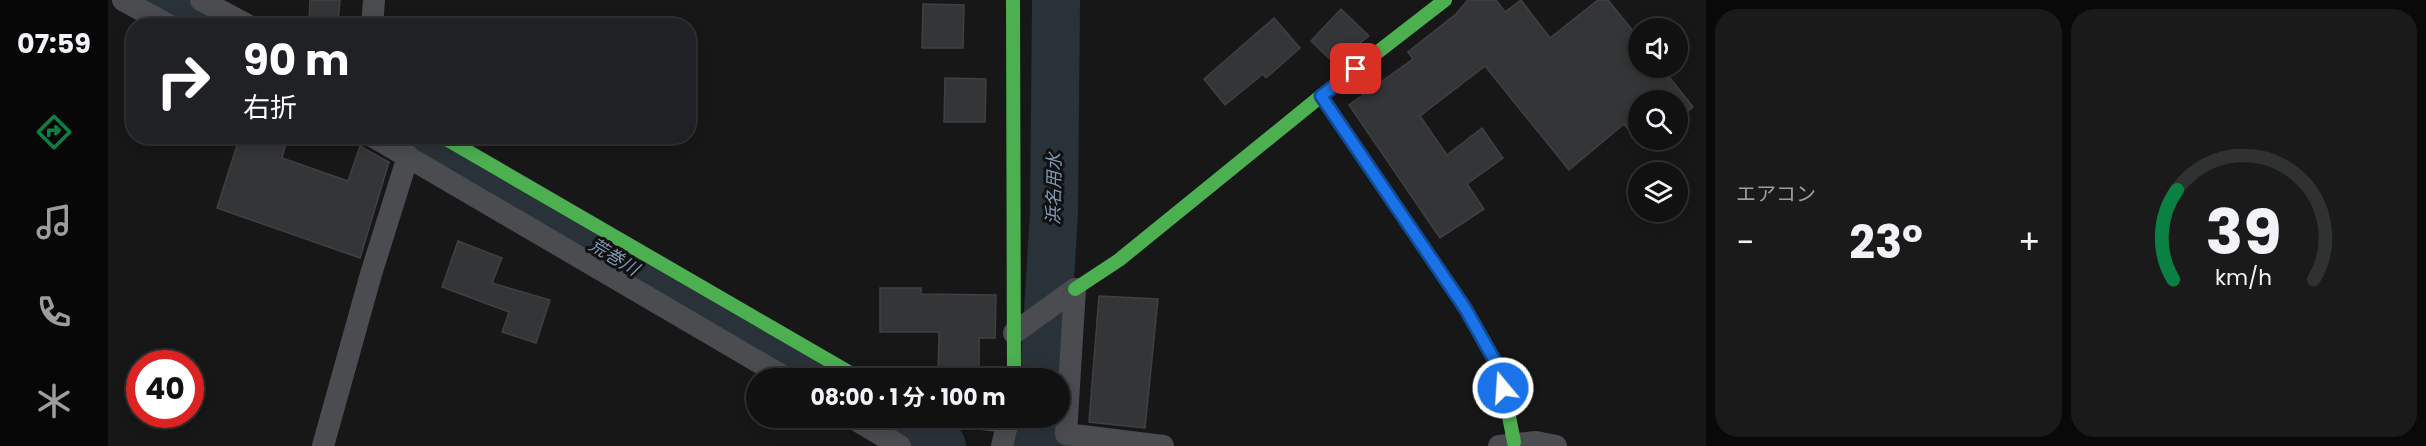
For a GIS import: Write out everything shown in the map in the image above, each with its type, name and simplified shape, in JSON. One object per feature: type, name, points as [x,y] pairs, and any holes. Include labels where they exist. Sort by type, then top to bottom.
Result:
[{"type":"street","points":[[123,0],[156,18]]},
{"type":"street","points":[[201,0],[234,18]]},
{"type":"street","points":[[373,18],[374,0]]},
{"type":"street","points":[[1014,0],[1014,368]]},
{"type":"street","points":[[1014,333],[1119,260],[1321,96],[1445,0]]},
{"type":"street","points":[[1321,96],[1471,319],[1500,370],[1507,444],[1536,442],[1556,446]]},
{"type":"street","points":[[386,144],[769,368]]},
{"type":"street","points":[[455,144],[842,368]]},
{"type":"street","points":[[323,446],[371,274],[408,156]]},
{"type":"street","points":[[1075,289],[1066,434],[1163,446]]},
{"type":"street","points":[[870,428],[900,446]]},
{"type":"street","points":[[1002,446],[1007,428]]},
{"type":"building","points":[[310,0],[340,0],[338,18],[309,18]]},
{"type":"building","points":[[1468,0],[1496,0],[1505,12],[1521,0],[1550,38],[1598,0],[1608,0],[1628,25],[1628,78],[1670,78],[1679,90],[1628,90],[1628,129],[1624,124],[1569,170],[1485,66],[1420,116],[1447,155],[1482,128],[1503,158],[1467,184],[1484,209],[1440,238],[1349,105],[1413,59],[1408,52],[1456,14]]},
{"type":"building","points":[[923,4],[964,5],[963,48],[922,48]]},
{"type":"building","points":[[1341,9],[1369,36],[1334,63],[1311,41]]},
{"type":"building","points":[[1274,18],[1300,48],[1266,78],[1263,74],[1225,105],[1204,79]]},
{"type":"building","points":[[945,78],[986,79],[985,122],[944,122]]},
{"type":"building","points":[[1688,101],[1693,107],[1688,111]]},
{"type":"building","points":[[237,144],[286,144],[282,158],[348,181],[360,146],[389,162],[360,258],[217,208]]},
{"type":"building","points":[[458,241],[502,258],[492,283],[550,300],[536,343],[502,332],[509,312],[442,287]]},
{"type":"building","points":[[880,288],[921,288],[921,294],[996,295],[995,338],[979,338],[979,368],[938,368],[939,332],[880,332]]},
{"type":"building","points":[[1099,296],[1158,299],[1145,428],[1089,422]]},
{"type":"waterway","name":"荒巻川","points":[[170,0],[201,18]]},
{"type":"waterway","name":"浜名用水","points":[[1045,368],[1054,213],[1056,0]]},
{"type":"waterway","name":"荒巻川","points":[[423,144],[755,338],[802,368]]},
{"type":"waterway","name":"荒巻川","points":[[895,428],[909,437],[942,446]]},
{"type":"waterway","name":"浜名用水","points":[[1034,446],[1037,428]]},
{"type":"waterway","points":[[1036,438],[1068,443]]},
{"type":"traffic: fast","points":[[1013,0],[1014,368]]},
{"type":"traffic: fast","points":[[1075,289],[1119,260],[1321,96],[1445,0]]},
{"type":"traffic: fast","points":[[1321,96],[1465,308],[1500,370],[1514,442]]},
{"type":"traffic: fast","points":[[455,144],[842,368]]},
{"type":"route","points":[[1356,69],[1321,96],[1465,308],[1500,370],[1503,388]]}]
